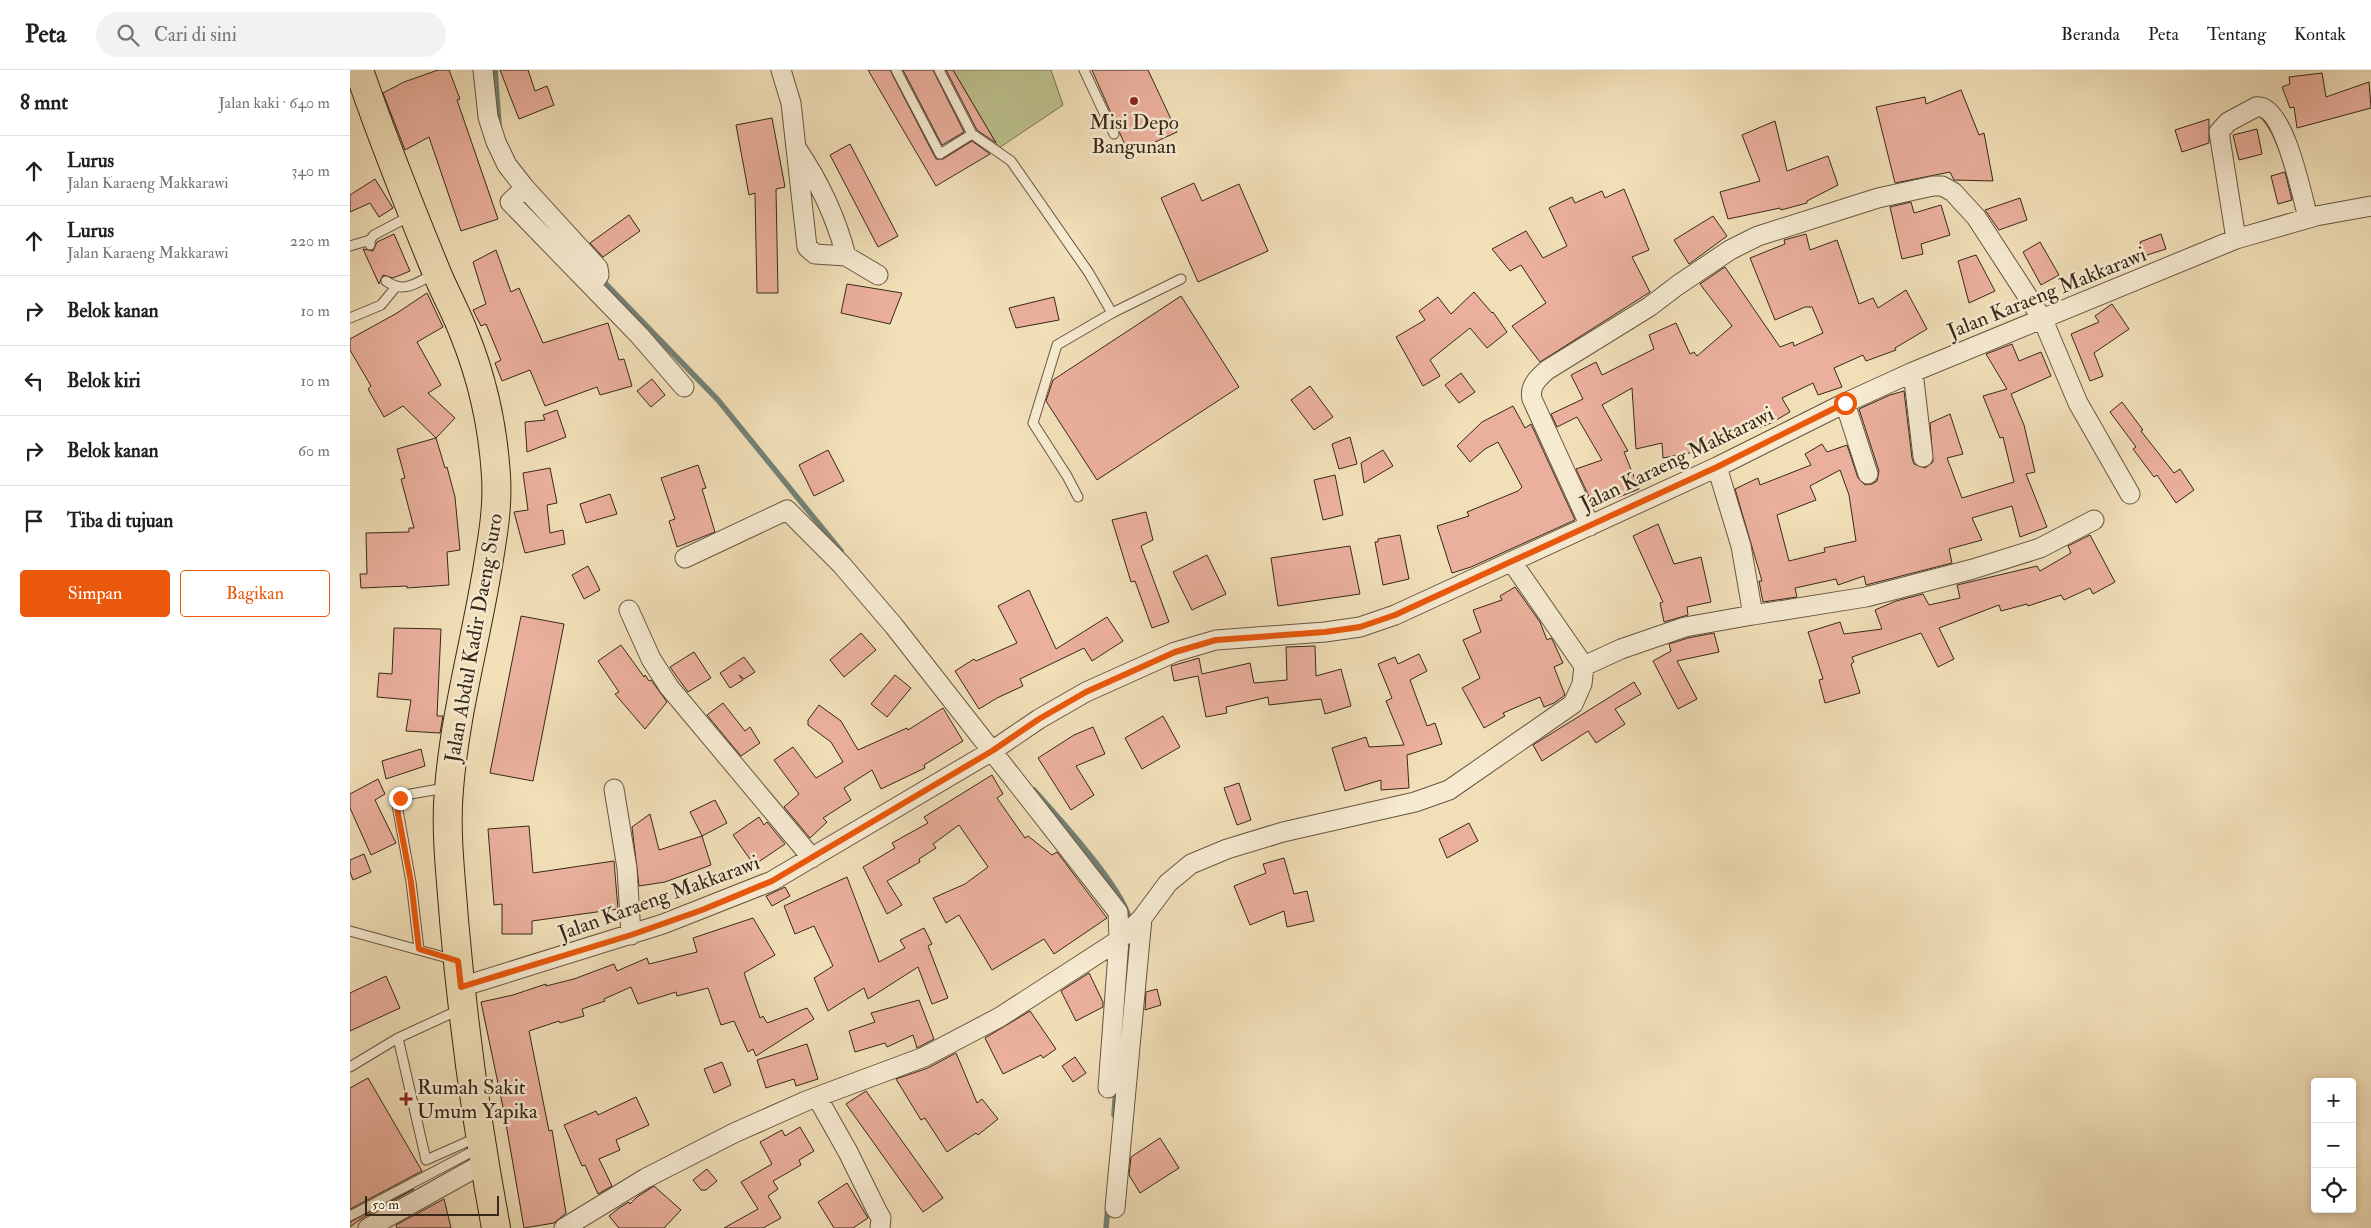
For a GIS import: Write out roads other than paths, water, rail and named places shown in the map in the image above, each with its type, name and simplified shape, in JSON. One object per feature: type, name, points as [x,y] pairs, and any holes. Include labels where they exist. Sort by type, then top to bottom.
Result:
[{"type":"main road","name":"Jalan Abdul Kadir Daeng Suro","points":[[359,70],[377,123],[437,273],[464,331],[485,397],[496,474],[497,508],[484,590],[460,709],[449,788],[448,822],[461,985],[482,1149],[496,1228]]},
{"type":"street","points":[[484,70],[485,102],[496,142],[520,193],[510,202],[595,282],[684,387]]},
{"type":"street","points":[[781,70],[791,103],[807,248],[815,254],[846,256],[878,275]]},
{"type":"street","points":[[2236,239],[2219,134],[2220,129],[2228,122],[2256,106],[2269,110],[2280,125],[2298,178],[2308,218]]},
{"type":"street","points":[[796,146],[825,196],[839,228],[846,256]]},
{"type":"street","points":[[1590,526],[1532,400],[1531,393],[1537,379],[1547,370],[1649,307],[1730,250],[1758,236],[1878,198],[1942,186],[1953,192],[1976,217],[2043,320],[2078,403],[2130,494]]},
{"type":"street","name":"Jalan Karaeng Makkarawi","points":[[461,985],[631,935],[751,891],[812,858],[1086,692],[1194,645],[1249,636],[1325,632],[1360,627],[1395,615],[1717,467],[1845,403],[1913,372],[2236,239],[2308,218],[2371,206]]},
{"type":"street","points":[[1913,372],[1923,457]]},
{"type":"street","points":[[1845,403],[1868,474]]},
{"type":"street","points":[[1717,467],[1741,546],[1753,615]]},
{"type":"street","points":[[685,558],[788,510],[841,564],[996,748],[1112,902],[1118,912],[1120,921],[1130,929]]},
{"type":"street","points":[[1584,666],[1622,649],[1685,627],[1866,597],[1973,569],[2040,548],[2094,520]]},
{"type":"street","points":[[564,1228],[646,1178],[762,1120],[817,1097],[896,1069],[951,1044],[1000,1017],[1130,929],[1177,874],[1191,864],[1227,849],[1336,818],[1428,798],[1449,790],[1573,704],[1579,696],[1584,666],[1512,562]]},
{"type":"street","points":[[629,610],[651,660],[669,687],[812,858]]},
{"type":"street","points":[[614,789],[627,868],[631,935]]},
{"type":"street","points":[[1108,1088],[1130,929]]},
{"type":"street","points":[[1115,1208],[1130,929]]},
{"type":"street","points":[[817,1097],[878,1211],[881,1218],[880,1228]]},
{"type":"street","points":[[368,1228],[482,1149]]},
{"type":"lane","points":[[896,70],[940,154],[972,134]]},
{"type":"lane","points":[[939,70],[972,134],[1011,160],[1089,273],[1112,313]]},
{"type":"lane","points":[[1084,70],[1114,134]]},
{"type":"lane","points":[[350,246],[370,242],[414,213]]},
{"type":"lane","points":[[386,281],[395,288],[409,287],[437,273]]},
{"type":"lane","points":[[1078,497],[1067,476],[1033,423],[1057,345],[1112,313],[1181,279]]},
{"type":"lane","points":[[350,318],[381,305],[395,288]]},
{"type":"lane","points":[[419,949],[411,882],[397,805],[405,795],[449,788]]},
{"type":"lane","points":[[350,932],[419,949],[461,985],[398,1038],[350,1066]]},
{"type":"lane","points":[[398,1038],[426,1160],[482,1149]]},
{"type":"lane","points":[[350,1216],[482,1149]]},
{"type":"waterway","points":[[495,70],[499,125]]},
{"type":"waterway","points":[[601,279],[718,400],[841,551]]},
{"type":"waterway","points":[[1034,790],[1074,835],[1105,874],[1126,910],[1130,923]]},
{"type":"waterway","points":[[1124,1000],[1129,937]]},
{"type":"waterway","points":[[1114,1115],[1116,1087]]},
{"type":"waterway","points":[[1106,1228],[1108,1206]]},
{"type":"place","name":"Misi Depo Bangunan","points":[[1134,101]]},
{"type":"place","name":"Rumah Sakit Umum Yapika","points":[[406,1099]]}]
